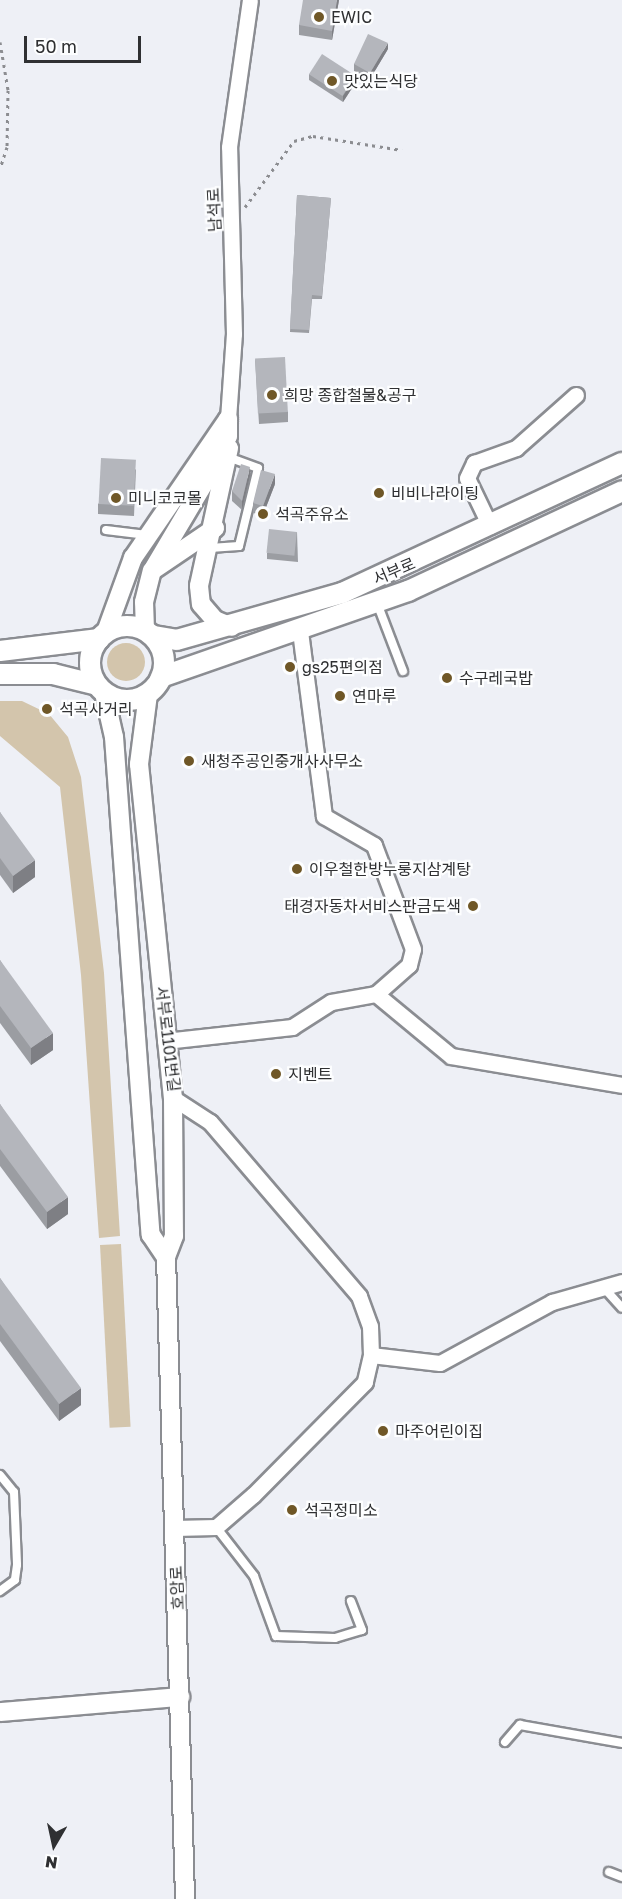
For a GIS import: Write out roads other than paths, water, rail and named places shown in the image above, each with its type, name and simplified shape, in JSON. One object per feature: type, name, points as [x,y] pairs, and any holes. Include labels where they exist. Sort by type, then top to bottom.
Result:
[{"type":"main road","name":"서부로","points":[[149,633],[177,640],[232,627],[342,593],[622,463]]},
{"type":"main road","name":"서부로","points":[[161,677],[377,602],[622,491]]},
{"type":"main road","points":[[0,651],[103,635],[125,626],[149,633],[163,654],[161,677],[148,694],[123,700],[100,689],[53,674],[0,674]]},
{"type":"main road","points":[[100,689],[90,657],[103,635]]},
{"type":"street","name":"남석로","points":[[228,428],[233,222],[229,147],[250,0]]},
{"type":"street","points":[[490,526],[467,478],[474,463],[516,448],[576,395]]},
{"type":"street","points":[[228,428],[228,457],[215,528],[199,586],[201,604],[215,620],[232,627]]},
{"type":"street","points":[[103,635],[133,558],[228,428]]},
{"type":"street","points":[[149,633],[144,602],[152,571],[228,428]]},
{"type":"street","points":[[152,571],[215,528]]},
{"type":"street","points":[[165,1041],[292,1027],[331,1002],[376,994],[409,965],[413,949],[374,844],[324,816],[300,630]]},
{"type":"street","points":[[100,689],[115,747],[151,1235],[166,1257]]},
{"type":"street","name":"서부로1101번길","points":[[148,694],[139,764],[165,1041],[173,1098],[210,1122],[359,1296],[370,1326],[371,1355],[365,1382],[216,1527]]},
{"type":"street","points":[[376,994],[451,1056],[622,1085]]},
{"type":"street","points":[[166,1257],[174,1236],[173,1098]]},
{"type":"street","name":"호암로","points":[[166,1257],[185,1899]]},
{"type":"street","points":[[371,1355],[440,1363],[552,1302],[605,1289],[622,1282]]},
{"type":"street","points":[[174,1528],[216,1527]]},
{"type":"street","points":[[0,1712],[180,1697]]},
{"type":"lane","points":[[210,549],[239,546],[258,468],[228,457]]},
{"type":"lane","points":[[106,530],[148,535]]},
{"type":"lane","points":[[377,602],[404,671]]},
{"type":"lane","points":[[605,1289],[622,1308]]},
{"type":"lane","points":[[0,1475],[14,1492],[17,1565],[15,1580],[0,1591]]},
{"type":"lane","points":[[216,1527],[254,1576],[276,1636],[335,1638],[362,1630],[351,1601]]},
{"type":"lane","points":[[505,1742],[520,1725],[622,1743]]},
{"type":"lane","points":[[609,1872],[622,1877]]},
{"type":"place","name":"EWIC","points":[[319,17]]},
{"type":"place","name":"맛있는식당","points":[[332,81]]},
{"type":"place","name":"희망 종합철물&공구","points":[[272,395]]},
{"type":"place","name":"비비나라이팅","points":[[379,493]]},
{"type":"place","name":"미니코코몰","points":[[116,498]]},
{"type":"place","name":"석곡주유소","points":[[263,514]]},
{"type":"place","name":"gs25편의점","points":[[290,667]]},
{"type":"place","name":"수구레국밥","points":[[447,678]]},
{"type":"place","name":"연마루","points":[[340,696]]},
{"type":"place","name":"석곡사거리","points":[[47,709]]},
{"type":"place","name":"새청주공인중개사사무소","points":[[189,761]]},
{"type":"place","name":"이우철한방누룽지삼계탕","points":[[297,869]]},
{"type":"place","name":"태경자동차서비스판금도색","points":[[473,906]]},
{"type":"place","name":"지벤트","points":[[276,1074]]},
{"type":"place","name":"마주어린이집","points":[[383,1431]]},
{"type":"place","name":"석곡정미소","points":[[292,1510]]}]
